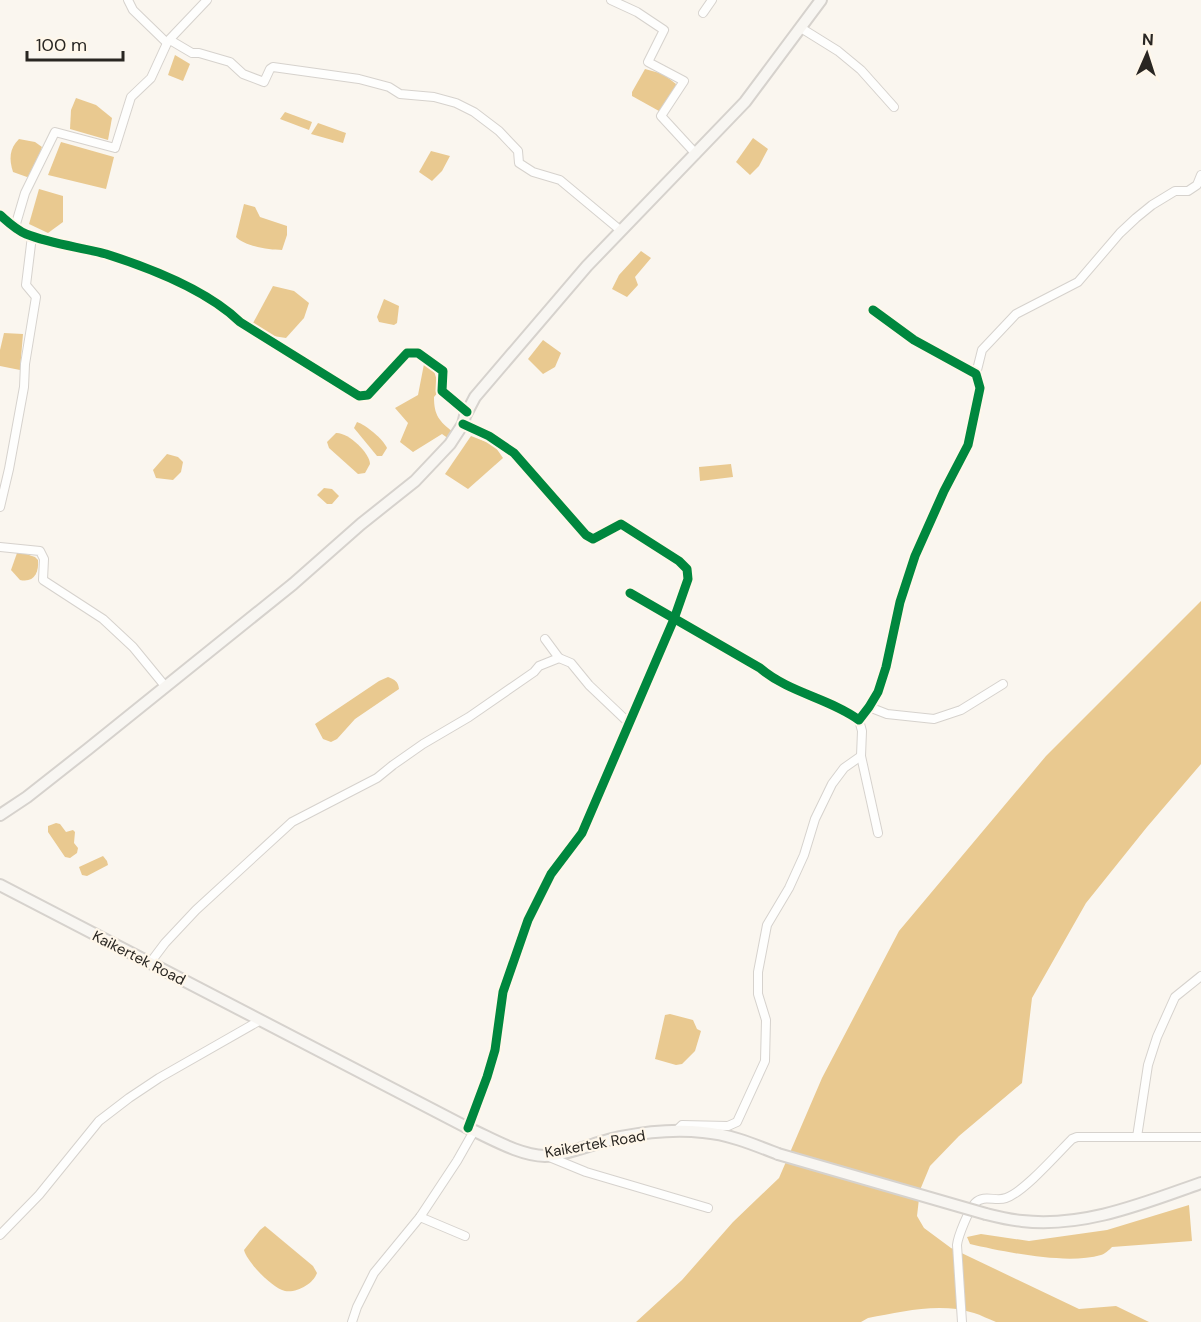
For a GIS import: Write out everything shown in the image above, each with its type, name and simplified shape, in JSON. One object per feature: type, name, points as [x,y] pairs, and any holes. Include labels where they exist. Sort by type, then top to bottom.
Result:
[{"type":"main road","points":[[0,815],[27,797],[293,584],[360,524],[415,481],[450,444],[463,424],[475,397],[586,266],[745,102],[821,0]]},
{"type":"main road","name":"Kaikertek Road","points":[[0,885],[259,1021],[471,1129],[526,1153],[546,1156],[564,1153],[623,1136],[676,1131],[705,1132],[734,1138],[778,1154],[986,1214],[1022,1221],[1072,1220],[1103,1215],[1201,1183]]},
{"type":"street","points":[[128,0],[133,10],[168,42],[192,53],[230,62],[243,74],[264,82],[273,67],[359,79],[389,87],[400,94],[434,97],[456,103],[474,112],[499,131],[518,151],[519,163],[532,172],[560,180],[620,230]]},
{"type":"street","points":[[15,227],[25,193],[55,132],[115,148],[131,97],[151,78],[168,42],[207,0]]},
{"type":"street","points":[[611,0],[637,12],[664,30],[648,62],[684,81],[661,116],[696,154]]},
{"type":"street","points":[[703,13],[711,0]]},
{"type":"street","points":[[801,28],[838,51],[861,70],[894,107]]},
{"type":"street","points":[[859,720],[878,692],[886,667],[900,602],[915,556],[944,491],[968,445],[980,388],[976,374],[982,350],[1016,314],[1078,282],[1120,233],[1152,205],[1175,191],[1188,191],[1197,185],[1201,175]]},
{"type":"street","points":[[0,215],[24,234],[106,255],[161,275],[202,294],[230,312],[240,322],[359,396],[368,395],[407,353],[418,353],[443,371],[442,391],[467,412]]},
{"type":"street","points":[[0,507],[24,387],[25,363],[36,297],[26,285],[32,236]]},
{"type":"street","points":[[873,310],[914,340],[976,374]]},
{"type":"street","points":[[352,1322],[374,1273],[420,1217],[457,1161],[471,1129],[488,1077],[495,1050],[503,992],[528,920],[551,874],[582,833],[674,619],[688,579],[687,569],[679,561],[621,524],[593,539],[586,535],[514,453],[489,436],[463,424]]},
{"type":"street","points":[[0,547],[40,551],[44,559],[43,580],[103,619],[133,647],[165,686]]},
{"type":"street","points":[[630,593],[768,674],[818,700],[843,709],[859,720],[862,731],[861,756],[878,833]]},
{"type":"street","points":[[545,639],[559,658],[571,663],[589,686],[629,723]]},
{"type":"street","points":[[150,963],[196,910],[292,822],[377,778],[393,765],[469,717],[534,672],[539,666],[559,658]]},
{"type":"street","points":[[869,707],[887,714],[934,719],[961,710],[1003,684]]},
{"type":"street","points":[[676,1131],[682,1125],[728,1126],[737,1122],[765,1061],[766,1020],[758,994],[758,972],[767,925],[789,888],[804,855],[815,819],[832,784],[844,768],[861,756]]},
{"type":"street","points":[[1137,1137],[1148,1065],[1157,1037],[1175,997],[1201,976]]},
{"type":"street","points":[[0,1235],[39,1195],[99,1122],[159,1078],[259,1021]]},
{"type":"street","points":[[961,1322],[957,1245],[959,1232],[977,1201],[984,1198],[996,1200],[1007,1198],[1049,1164],[1072,1139],[1082,1137],[1201,1137]]},
{"type":"street","points":[[546,1156],[586,1172],[708,1208]]},
{"type":"street","points":[[420,1217],[465,1236]]},
{"type":"shaded area","points":[[175,55],[190,64],[183,81],[168,75]]},
{"type":"shaded area","points":[[645,69],[663,74],[676,84],[674,91],[659,111],[632,96]]},
{"type":"shaded area","points":[[76,98],[96,105],[112,118],[108,140],[70,129],[71,110]]},
{"type":"shaded area","points":[[285,112],[312,122],[309,130],[280,119]]},
{"type":"shaded area","points":[[318,123],[346,133],[343,143],[311,134]]},
{"type":"shaded area","points":[[753,138],[768,149],[759,166],[750,175],[736,162]]},
{"type":"shaded area","points":[[19,139],[35,142],[42,147],[33,175],[27,177],[13,172],[12,150]]},
{"type":"shaded area","points":[[61,142],[114,157],[106,189],[48,175]]},
{"type":"shaded area","points":[[431,151],[450,156],[442,171],[432,181],[419,172]]},
{"type":"shaded area","points":[[39,189],[63,196],[63,222],[48,233],[29,224]]},
{"type":"shaded area","points":[[244,204],[255,207],[260,217],[287,226],[287,235],[282,250],[251,245],[236,237]]},
{"type":"shaded area","points":[[641,251],[651,258],[635,277],[638,285],[627,297],[612,289],[619,275]]},
{"type":"shaded area","points":[[273,286],[294,291],[309,303],[304,318],[286,338],[273,336],[253,323]]},
{"type":"shaded area","points":[[384,299],[399,306],[397,323],[394,325],[379,322],[377,317]]},
{"type":"shaded area","points":[[4,333],[23,334],[20,370],[0,366],[0,350]]},
{"type":"shaded area","points":[[543,340],[561,353],[555,367],[543,374],[528,359]]},
{"type":"shaded area","points":[[424,364],[434,371],[440,390],[434,397],[436,413],[453,432],[449,439],[442,434],[413,452],[400,442],[408,423],[395,408],[418,395]]},
{"type":"shaded area","points":[[357,422],[374,433],[385,444],[387,448],[382,456],[377,456],[354,428]]},
{"type":"shaded area","points":[[336,433],[352,439],[366,454],[370,464],[365,473],[358,474],[329,448],[327,442]]},
{"type":"shaded area","points":[[471,436],[494,445],[503,458],[468,489],[445,474]]},
{"type":"shaded area","points":[[167,454],[178,457],[183,462],[181,472],[173,480],[156,478],[153,470]]},
{"type":"shaded area","points":[[731,464],[733,477],[700,481],[699,467]]},
{"type":"shaded area","points":[[324,488],[332,489],[339,496],[332,504],[327,504],[317,495]]},
{"type":"shaded area","points":[[20,552],[38,560],[35,576],[25,581],[20,580],[11,570],[17,553]]},
{"type":"shaded area","points":[[1201,601],[1201,764],[1086,903],[1032,998],[1022,1083],[959,1136],[930,1166],[920,1190],[917,1216],[924,1228],[951,1248],[1079,1309],[1116,1306],[1149,1322],[996,1322],[961,1310],[934,1308],[868,1318],[861,1322],[636,1322],[682,1280],[733,1222],[779,1178],[822,1078],[899,931],[1046,756]]},
{"type":"shaded area","points":[[388,677],[396,681],[399,689],[355,719],[337,739],[331,742],[323,739],[315,724]]},
{"type":"shaded area","points":[[60,824],[66,832],[73,830],[75,832],[74,843],[78,848],[77,853],[70,858],[65,857],[48,832],[48,826]]},
{"type":"shaded area","points":[[103,856],[108,865],[87,876],[82,875],[79,867]]},
{"type":"shaded area","points":[[670,1014],[693,1020],[697,1029],[701,1031],[695,1051],[682,1064],[676,1065],[655,1059],[665,1015]]},
{"type":"shaded area","points":[[1189,1205],[1192,1241],[1112,1247],[1107,1252],[1087,1258],[1053,1258],[1018,1254],[970,1244],[967,1237],[981,1234],[1029,1241],[1107,1230]]},
{"type":"shaded area","points":[[265,1226],[313,1266],[317,1273],[308,1284],[294,1291],[285,1291],[267,1280],[250,1261],[244,1250]]},
{"type":"cycle path","points":[[0,215],[26,234],[106,254],[141,266],[195,290],[227,310],[240,322],[359,396],[368,395],[407,353],[418,353],[443,371],[442,391],[467,412]]},
{"type":"cycle path","points":[[630,593],[760,668],[783,684],[835,706],[859,720],[878,692],[886,667],[900,602],[915,556],[944,491],[968,445],[980,388],[976,374],[914,340],[873,310]]},
{"type":"cycle path","points":[[463,424],[489,436],[514,453],[586,535],[593,539],[621,524],[679,561],[687,569],[688,579],[674,619],[582,833],[551,874],[528,920],[503,992],[495,1050],[468,1128]]}]
